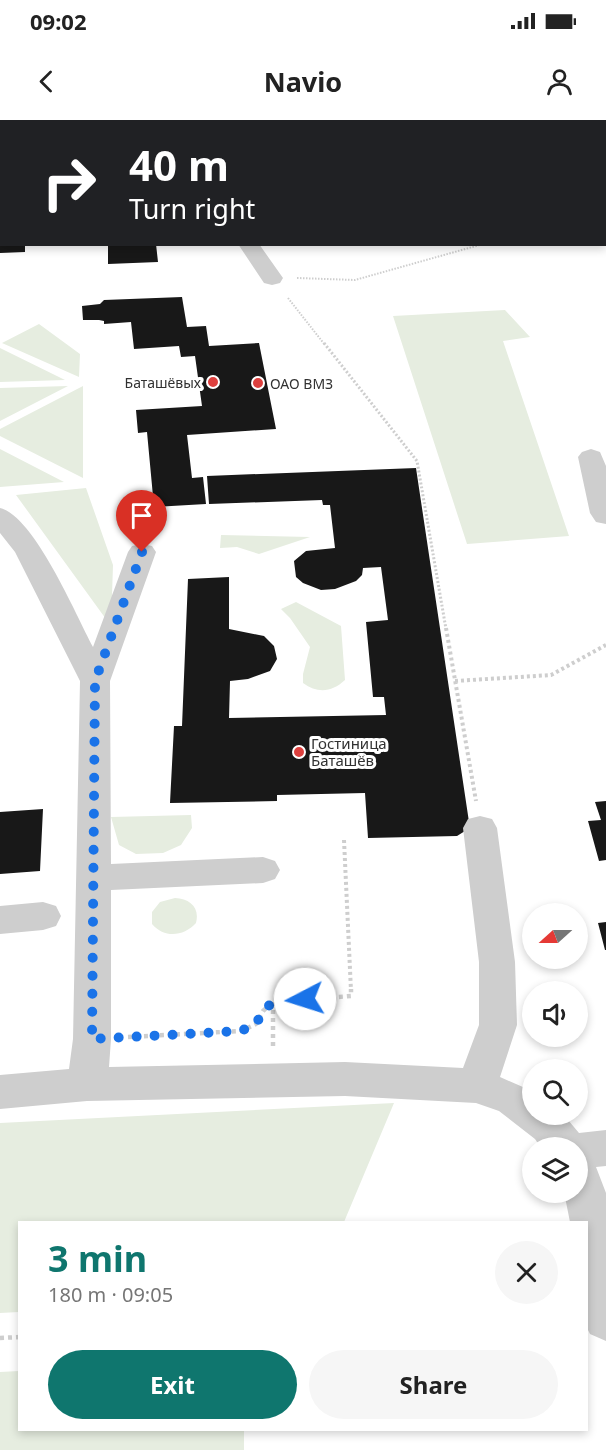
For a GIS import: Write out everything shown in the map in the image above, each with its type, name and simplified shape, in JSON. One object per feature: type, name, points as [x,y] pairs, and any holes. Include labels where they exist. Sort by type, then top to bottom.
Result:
[{"type":"street","points":[[249,246],[272,278]]},
{"type":"street","points":[[591,457],[603,513],[606,516]]},
{"type":"street","points":[[0,516],[28,549],[95,681]]},
{"type":"street","points":[[87,1084],[92,1039],[95,681],[142,552]]},
{"type":"street","points":[[477,1086],[498,1025],[497,962],[480,828]]},
{"type":"street","points":[[94,878],[263,870]]},
{"type":"street","points":[[0,920],[43,916]]},
{"type":"street","points":[[0,1092],[87,1084],[345,1079],[477,1086],[513,1099],[522,1106]]},
{"type":"street","points":[[547,1125],[557,1137]]},
{"type":"street","points":[[588,1150],[606,1148]]},
{"type":"street","points":[[588,1201],[606,1319]]},
{"type":"path","points":[[272,278],[355,280],[476,246]]},
{"type":"path","points":[[272,278],[417,461],[480,828]]},
{"type":"path","points":[[455,681],[551,675],[606,645]]},
{"type":"path","points":[[92,1039],[241,1031],[256,1024],[263,1011],[273,1002],[351,996],[344,840]]},
{"type":"path","points":[[273,1002],[273,1046]]},
{"type":"path","points":[[0,1338],[18,1337]]},
{"type":"shaded area","points":[[505,310],[530,337],[503,341],[569,536],[467,544],[393,316]]},
{"type":"shaded area","points":[[39,324],[80,354],[79,377],[2,343]]},
{"type":"shaded area","points":[[0,348],[65,380],[0,382]]},
{"type":"shaded area","points":[[68,386],[0,421],[0,388]]},
{"type":"shaded area","points":[[83,386],[83,478],[0,436],[0,429]]},
{"type":"shaded area","points":[[0,449],[64,482],[0,487]]},
{"type":"shaded area","points":[[86,488],[113,565],[111,626],[16,495]]},
{"type":"shaded area","points":[[221,535],[310,537],[259,554],[237,547],[220,548]]},
{"type":"shaded area","points":[[296,602],[341,626],[345,680],[335,687],[319,690],[303,683],[310,647],[281,609]]},
{"type":"shaded area","points":[[191,815],[192,828],[181,845],[163,853],[136,854],[119,845],[111,817]]},
{"type":"shaded area","points":[[175,898],[193,905],[197,912],[196,923],[186,931],[168,934],[152,924],[152,912],[160,902]]},
{"type":"shaded area","points":[[394,1103],[344,1221],[18,1221],[18,1312],[0,1313],[0,1123]]},
{"type":"shaded area","points":[[18,1371],[18,1431],[244,1431],[244,1450],[0,1450],[0,1372]]},
{"type":"building","points":[[0,246],[25,246],[25,252],[0,253]]},
{"type":"building","points":[[108,246],[156,246],[158,262],[108,264]]},
{"type":"building","points":[[182,297],[187,327],[206,326],[209,346],[259,343],[276,429],[187,435],[192,478],[203,477],[206,504],[154,507],[147,432],[138,433],[136,410],[202,406],[195,356],[181,357],[179,346],[134,349],[131,322],[104,324],[104,321],[99,320],[83,320],[82,306],[100,304],[104,300]]},
{"type":"building","points":[[416,468],[469,822],[465,831],[457,836],[368,838],[365,793],[277,795],[277,801],[170,803],[174,726],[182,726],[188,579],[229,577],[229,629],[264,636],[274,646],[277,659],[270,671],[248,679],[230,681],[229,718],[386,715],[384,697],[373,697],[366,622],[388,620],[381,567],[363,568],[362,575],[356,581],[335,589],[321,590],[303,583],[296,577],[294,561],[306,551],[335,548],[330,505],[323,505],[322,500],[209,504],[207,476]]},
{"type":"building","points":[[606,801],[606,860],[599,861],[588,821],[601,820],[595,802]]},
{"type":"building","points":[[43,809],[40,871],[0,874],[0,812]]},
{"type":"building","points":[[606,922],[606,950],[605,950],[598,923]]},
{"type":"place","name":"Баташёвых","points":[[213,382]]},
{"type":"place","name":"ОАО ВМЗ","points":[[258,383]]},
{"type":"place","name":"Гостиница Баташёв","points":[[299,752]]},
{"type":"route","points":[[142,552],[95,681],[92,1039],[241,1031],[256,1024],[263,1011],[273,1002],[305,999]]}]
